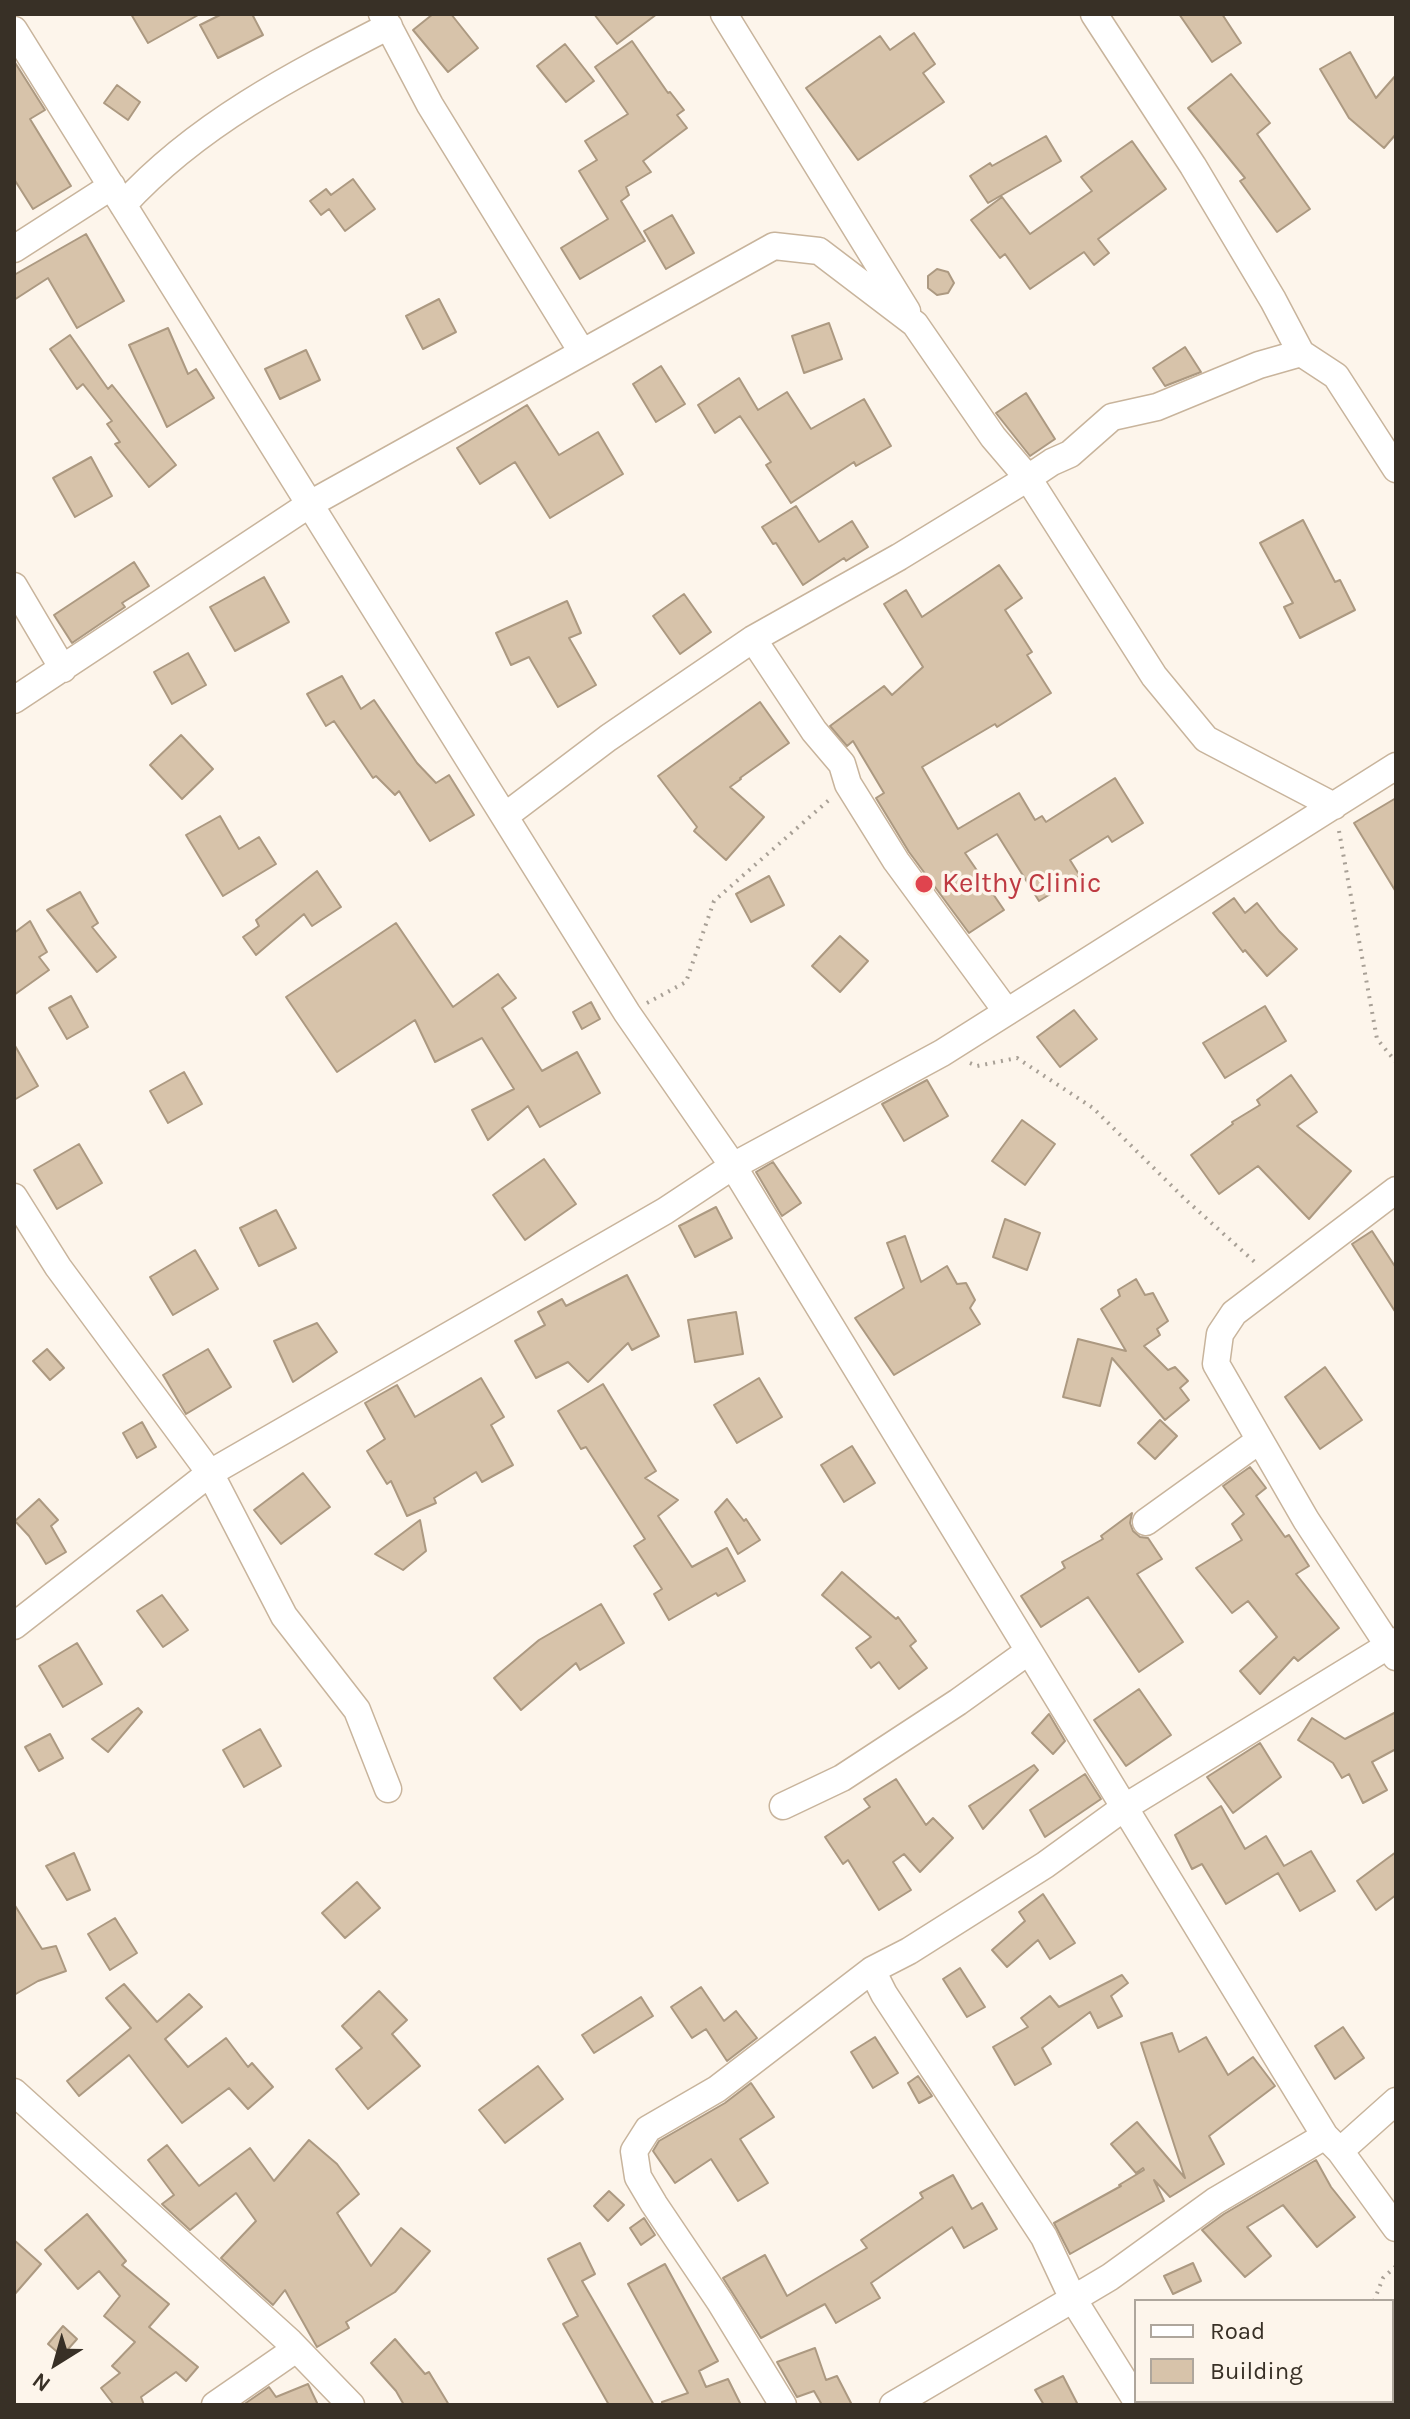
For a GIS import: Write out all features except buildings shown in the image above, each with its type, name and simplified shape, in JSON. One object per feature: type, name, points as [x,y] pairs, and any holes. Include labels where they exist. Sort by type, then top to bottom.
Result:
[{"type":"street","points":[[724,14],[915,324],[993,437],[1028,478],[1154,676],[1206,739],[1334,806]]},
{"type":"street","points":[[1094,14],[1193,166],[1301,353],[1336,376],[1396,469]]},
{"type":"street","points":[[14,249],[143,183],[216,124],[385,20],[430,105],[582,352]]},
{"type":"street","points":[[14,30],[627,1013],[733,1166],[1333,2144],[1396,2228]]},
{"type":"street","points":[[14,700],[310,504],[774,246],[819,251],[915,324]]},
{"type":"street","points":[[505,816],[608,738],[753,639],[899,557],[1052,462],[1070,454],[1112,417],[1157,407],[1259,365],[1301,353]]},
{"type":"street","points":[[14,586],[63,669]]},
{"type":"street","points":[[753,639],[814,731],[842,764],[848,784],[896,861],[1007,1012]]},
{"type":"street","points":[[14,1626],[210,1473],[665,1211],[733,1166],[942,1053],[1396,766]]},
{"type":"street","points":[[783,2405],[638,2177],[634,2151],[648,2129],[717,2089],[872,1970],[909,1951],[1045,1865],[1125,1807],[1393,1648],[1306,1520],[1216,1364],[1220,1334],[1234,1313],[1396,1190]]},
{"type":"street","points":[[14,1197],[58,1267],[210,1473],[284,1616],[357,1710],[388,1789]]},
{"type":"street","points":[[1146,1522],[1260,1440]]},
{"type":"street","points":[[783,1806],[842,1778],[1029,1651]]},
{"type":"street","points":[[872,1970],[884,1994],[1044,2237],[1073,2299],[1134,2397]]},
{"type":"street","points":[[14,2092],[296,2349],[351,2405]]},
{"type":"street","points":[[893,2405],[1110,2277],[1215,2201],[1333,2144],[1396,2101]]},
{"type":"street","points":[[215,2405],[296,2349]]},
{"type":"path","points":[[627,1013],[686,982],[714,901],[848,784]]},
{"type":"path","points":[[1334,806],[1377,1039],[1396,1062]]},
{"type":"path","points":[[942,1053],[977,1066],[1017,1058],[1093,1108],[1186,1200],[1276,1281]]},
{"type":"path","points":[[1375,2299],[1383,2278],[1396,2266]]},
{"type":"place","name":"Kelthy Clinic","points":[[924,884]]}]
